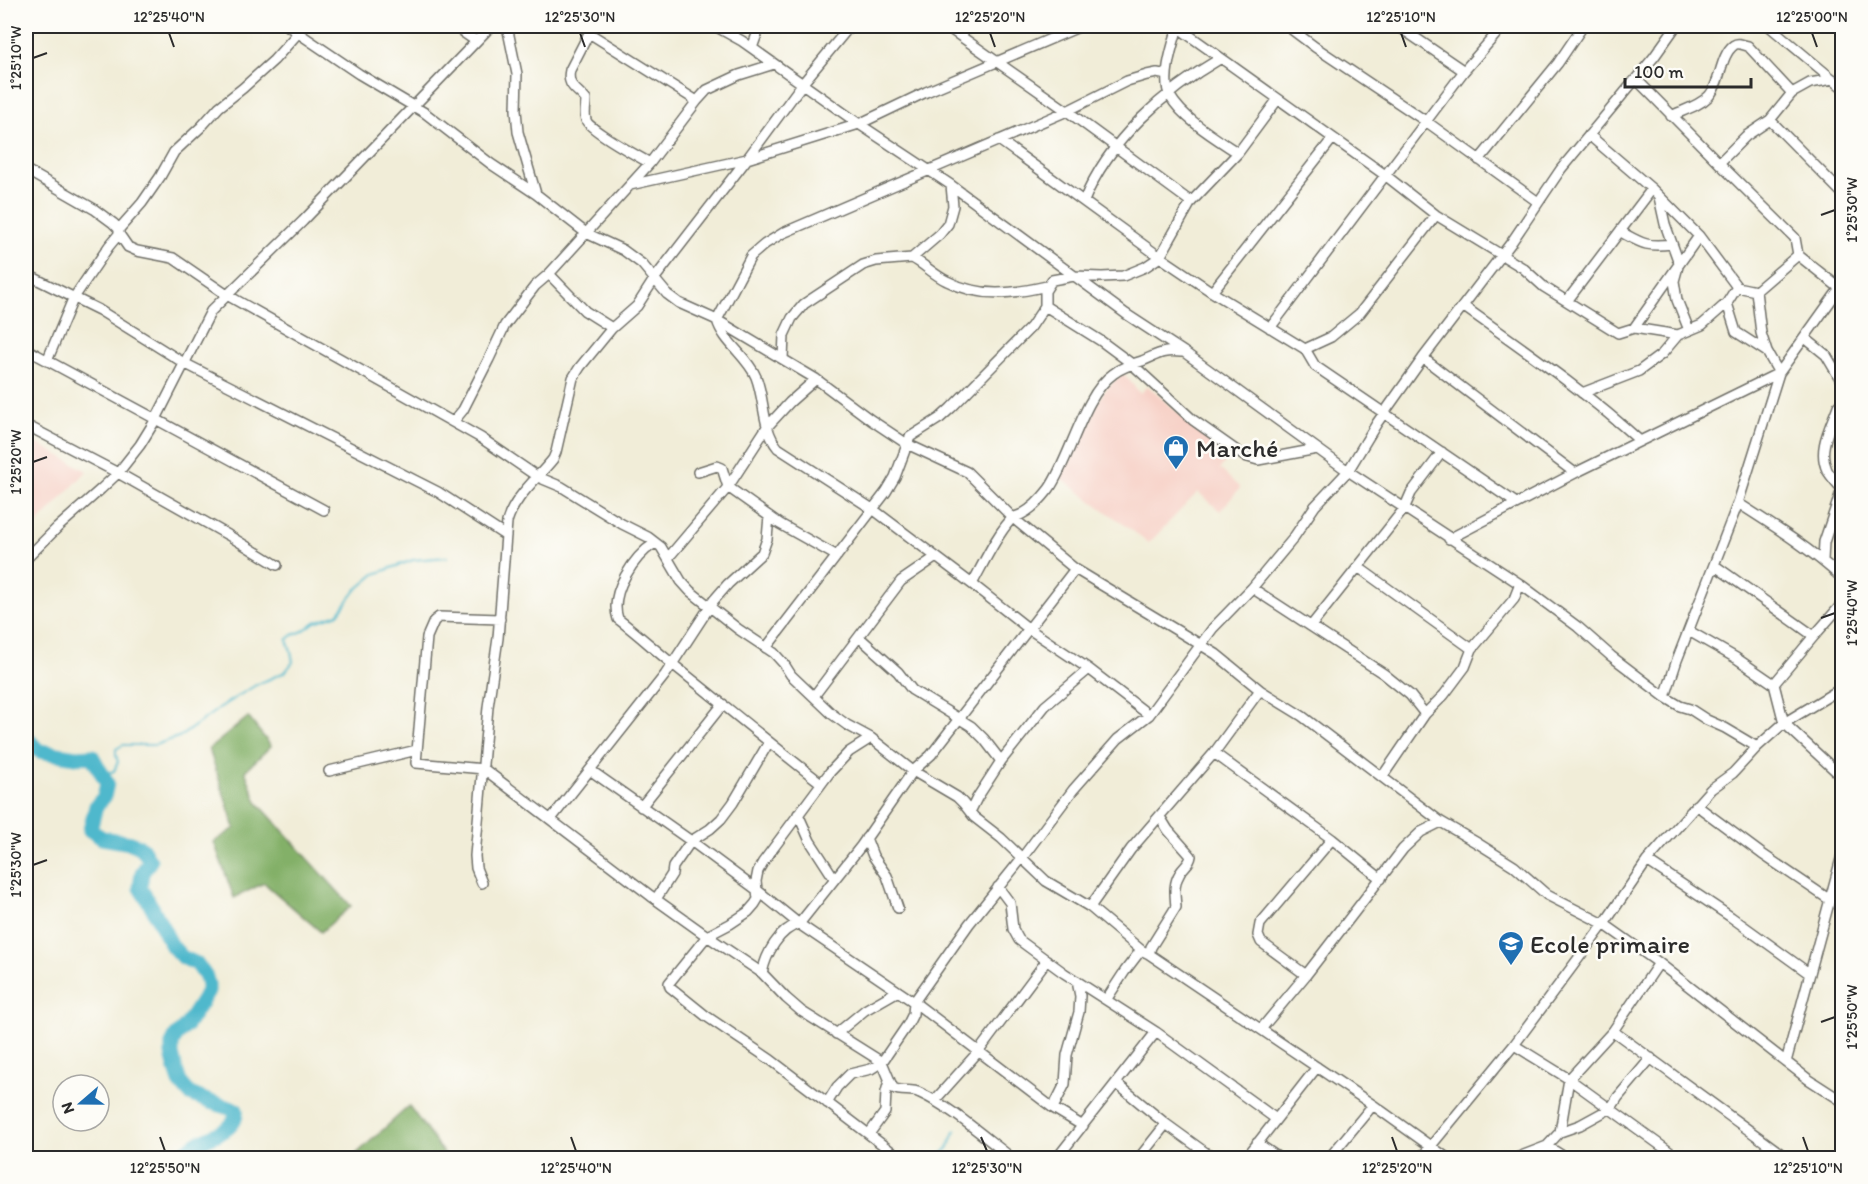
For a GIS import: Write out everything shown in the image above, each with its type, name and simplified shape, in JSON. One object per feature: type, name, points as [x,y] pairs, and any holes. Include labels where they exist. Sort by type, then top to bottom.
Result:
[{"type":"street","points":[[26,29],[30,26]]},
{"type":"street","points":[[288,26],[359,74],[425,113],[490,164],[536,194],[586,233],[622,250],[642,264],[667,294],[679,303],[717,320],[816,379],[907,444],[967,472],[1013,518],[1075,568],[1216,654],[1260,690],[1302,716],[1441,822],[1514,866],[1547,895],[1604,924],[1659,963],[1786,1062],[1842,1101]]},
{"type":"street","points":[[454,26],[476,41]]},
{"type":"street","points":[[26,559],[118,473],[140,445],[156,420],[211,311],[296,229],[491,26]]},
{"type":"street","points":[[507,26],[517,74],[518,132],[536,194]]},
{"type":"street","points":[[715,26],[752,48],[859,124],[951,184],[1126,314],[1184,352],[1348,471],[1520,584],[1665,697],[1757,747]]},
{"type":"street","points":[[752,48],[760,26]]},
{"type":"street","points":[[482,883],[476,868],[475,856],[488,707],[500,619],[507,522],[510,512],[519,498],[553,459],[573,378],[612,328],[637,306],[655,278],[803,83],[850,26]]},
{"type":"street","points":[[946,26],[1191,202]]},
{"type":"street","points":[[630,185],[747,159],[859,124],[997,62],[1065,28],[1081,26]]},
{"type":"street","points":[[1238,153],[1198,126],[1169,95],[1167,75],[1169,57],[1177,26],[1385,175],[1436,215],[1523,268],[1544,287],[1618,333],[1634,328],[1678,335]]},
{"type":"street","points":[[1289,26],[1315,47],[1427,122],[1538,202]]},
{"type":"street","points":[[1398,26],[1464,71]]},
{"type":"street","points":[[1270,328],[1464,71],[1503,26]]},
{"type":"street","points":[[1479,160],[1558,63],[1584,26]]},
{"type":"street","points":[[827,1103],[837,1087],[850,1074],[871,1069],[882,1062],[908,1024],[913,1014],[914,1002],[969,924],[1073,790],[1118,740],[1149,715],[1199,645],[1252,588],[1292,540],[1315,506],[1348,471],[1384,413],[1501,256],[1561,169],[1636,79],[1673,29],[1661,26]]},
{"type":"street","points":[[1769,26],[1842,87]]},
{"type":"street","points":[[1778,34],[1784,26]]},
{"type":"street","points":[[650,163],[598,132],[585,119],[586,100],[571,86],[568,76],[590,29],[697,100]]},
{"type":"street","points":[[47,361],[73,299],[160,177],[174,152],[201,128],[219,107],[274,60],[298,33]]},
{"type":"street","points":[[1671,116],[1699,104],[1709,96],[1726,57],[1734,45],[1748,46],[1792,93]]},
{"type":"street","points":[[1084,201],[1100,166],[1142,118],[1190,77],[1221,58]]},
{"type":"street","points":[[453,423],[463,410],[505,325],[535,286],[549,274],[650,163],[697,100],[707,90],[739,75],[774,64]]},
{"type":"street","points":[[717,320],[751,256],[765,244],[808,222],[1066,111],[1127,81],[1147,75],[1167,75]]},
{"type":"street","points":[[1636,79],[1795,238],[1798,255],[1842,288],[1779,373],[1738,503],[1665,697]]},
{"type":"street","points":[[1719,163],[1746,136],[1770,120],[1792,93],[1810,83],[1833,79]]},
{"type":"street","points":[[766,648],[874,510],[895,477],[910,437],[940,417],[1031,327],[1045,306],[1047,286],[1052,280],[1074,276],[1123,276],[1146,267],[1160,256],[1191,202],[1238,153],[1278,99]]},
{"type":"street","points":[[1770,120],[1842,193]]},
{"type":"street","points":[[1589,135],[1655,192],[1699,236],[1737,287],[1756,291]]},
{"type":"street","points":[[1212,292],[1333,138]]},
{"type":"street","points":[[999,140],[1212,292],[1305,349],[1315,366],[1516,504]]},
{"type":"street","points":[[26,170],[94,209],[119,232],[128,247],[173,258],[227,295],[481,438],[538,477],[562,487],[622,524],[648,537],[661,547],[681,581],[709,607],[774,653],[790,675],[832,714],[847,726],[871,738],[913,771],[957,797],[970,812],[1046,881],[1090,907],[1145,952],[1373,1105],[1447,1158]]},
{"type":"street","points":[[912,258],[927,247],[948,224],[953,206],[951,184]]},
{"type":"street","points":[[1567,301],[1655,192]]},
{"type":"street","points":[[1655,192],[1679,262],[1674,281],[1677,300],[1689,330]]},
{"type":"street","points":[[1305,349],[1331,337],[1360,313],[1436,215]]},
{"type":"street","points":[[1621,232],[1642,244],[1653,246],[1672,244]]},
{"type":"street","points":[[1634,328],[1699,236]]},
{"type":"street","points":[[1756,291],[1798,255]]},
{"type":"street","points":[[783,359],[784,335],[792,318],[804,304],[863,265],[876,261],[912,258],[947,282],[976,293],[1028,290],[1047,286]]},
{"type":"street","points":[[26,274],[99,310],[184,363],[438,492],[506,536]]},
{"type":"street","points":[[549,274],[585,311],[612,328]]},
{"type":"street","points":[[1582,393],[1639,371],[1662,354],[1678,335],[1702,325],[1727,303],[1737,287]]},
{"type":"street","points":[[1756,291],[1761,333],[1767,352],[1779,373]]},
{"type":"street","points":[[1727,303],[1736,332],[1767,352]]},
{"type":"street","points":[[1045,306],[1132,364],[1193,420],[1244,456],[1258,460],[1317,449]]},
{"type":"street","points":[[1463,306],[1613,416],[1640,441]]},
{"type":"street","points":[[717,320],[722,331],[755,376],[772,441],[784,453],[874,510],[1029,629],[1089,669],[1149,715]]},
{"type":"street","points":[[1805,338],[1826,355],[1842,382]]},
{"type":"street","points":[[26,349],[324,510]]},
{"type":"street","points":[[972,584],[992,548],[1013,518],[1023,514],[1054,482],[1086,413],[1111,375],[1157,353],[1184,352]]},
{"type":"street","points":[[1423,358],[1575,473]]},
{"type":"street","points":[[1449,539],[1575,473],[1779,373]]},
{"type":"street","points":[[668,558],[728,488],[767,427],[816,379]]},
{"type":"street","points":[[1823,560],[1824,542],[1842,489],[1828,472],[1823,447],[1838,406],[1842,402]]},
{"type":"street","points":[[26,425],[118,473],[277,565]]},
{"type":"street","points":[[1311,626],[1404,509],[1411,493],[1442,452]]},
{"type":"street","points":[[698,472],[717,466],[722,468],[728,488],[769,516],[837,556]]},
{"type":"street","points":[[1738,503],[1823,560],[1842,578]]},
{"type":"street","points":[[551,819],[672,664],[709,607],[728,584],[762,553],[767,539],[769,516]]},
{"type":"street","points":[[655,543],[649,546],[630,568],[617,595],[618,619],[821,783]]},
{"type":"street","points":[[814,696],[901,581],[936,557]]},
{"type":"street","points":[[1714,565],[1814,636]]},
{"type":"street","points":[[1358,567],[1472,649]]},
{"type":"street","points":[[762,973],[764,962],[780,936],[786,929],[799,924],[866,838],[913,771],[931,755],[1075,568]]},
{"type":"street","points":[[1382,777],[1425,714],[1454,683],[1465,667],[1472,649],[1514,599],[1520,584]]},
{"type":"street","points":[[1252,588],[1384,674],[1410,695],[1425,714]]},
{"type":"street","points":[[1774,684],[1842,604]]},
{"type":"street","points":[[500,619],[439,617],[434,621],[427,637],[416,763],[483,769],[656,899],[762,973],[793,1005],[882,1062],[888,1073],[889,1081],[885,1112],[868,1134]]},
{"type":"street","points":[[1689,632],[1736,658],[1774,684],[1784,723],[1841,773],[1842,785]]},
{"type":"street","points":[[860,637],[898,672],[912,690],[960,718],[984,739],[1001,761]]},
{"type":"street","points":[[970,812],[1001,761],[1046,706],[1089,669]]},
{"type":"street","points":[[1421,1158],[1514,1045],[1604,924],[1647,861],[1696,805],[1711,789],[1733,773],[1784,723],[1842,688]]},
{"type":"street","points":[[1090,907],[1131,849],[1214,753],[1260,690]]},
{"type":"street","points":[[641,807],[723,704]]},
{"type":"street","points":[[871,738],[849,752],[821,783],[798,814],[758,871],[756,881],[758,899],[748,912],[707,936],[669,983],[670,987],[706,1016],[771,1060],[900,1158]]},
{"type":"street","points":[[656,899],[672,874],[673,867],[691,841],[721,819],[769,742]]},
{"type":"street","points":[[329,771],[417,750]]},
{"type":"street","points":[[1214,753],[1332,839],[1381,879]]},
{"type":"street","points":[[590,770],[758,890],[799,924],[914,1002],[1053,1108],[1083,1126]]},
{"type":"street","points":[[1696,805],[1762,854],[1830,900]]},
{"type":"street","points":[[798,814],[806,835],[834,878]]},
{"type":"street","points":[[1106,1000],[1125,971],[1151,947],[1176,907],[1175,884],[1181,871],[1190,861],[1191,856],[1168,830],[1160,817]]},
{"type":"street","points":[[1261,1029],[1306,975],[1403,849],[1421,832],[1441,822]]},
{"type":"street","points":[[866,838],[873,856],[886,876],[898,908]]},
{"type":"street","points":[[1306,975],[1261,942],[1258,935],[1260,924],[1332,839]]},
{"type":"street","points":[[1786,1062],[1842,855]]},
{"type":"street","points":[[1647,861],[1731,917],[1810,974]]},
{"type":"street","points":[[998,887],[1010,903],[1013,928],[1019,940],[1156,1032],[1276,1119]]},
{"type":"street","points":[[935,1100],[979,1052],[1047,960]]},
{"type":"street","points":[[1560,1132],[1569,1079],[1613,1031],[1659,963]]},
{"type":"street","points":[[1053,1108],[1065,1084],[1067,1055],[1079,1012],[1080,996],[1077,981]]},
{"type":"street","points":[[836,1034],[866,1010],[898,991]]},
{"type":"street","points":[[1613,1031],[1651,1058],[1773,1155],[1787,1158]]},
{"type":"street","points":[[1057,1158],[1156,1032]]},
{"type":"street","points":[[1514,1045],[1569,1079],[1678,1158]]},
{"type":"street","points":[[1516,1158],[1547,1146],[1560,1132],[1580,1125],[1611,1108],[1651,1058]]},
{"type":"street","points":[[1246,1158],[1317,1067]]},
{"type":"street","points":[[889,1081],[897,1090],[915,1090],[935,1100],[1012,1158]]},
{"type":"street","points":[[1116,1083],[1166,1124],[1213,1158]]},
{"type":"street","points":[[1329,1158],[1373,1105]]},
{"type":"street","points":[[1139,1158],[1166,1124]]},
{"type":"street","points":[[1257,1143],[1279,1158]]},
{"type":"street","points":[[1547,1146],[1566,1158]]},
{"type":"shaded area","points":[[1123,373],[1140,393],[1148,386],[1177,412],[1231,453],[1220,469],[1240,488],[1220,511],[1198,492],[1149,543],[1058,476],[1072,457],[1087,421],[1104,392]]},
{"type":"shaded area","points":[[26,437],[87,471],[26,536]]},
{"type":"green space","points":[[248,717],[271,746],[245,771],[257,802],[351,906],[321,932],[264,883],[234,898],[214,842],[235,828],[209,749]]},
{"type":"green space","points":[[409,1106],[447,1158],[352,1158]]},
{"type":"waterway","points":[[102,775],[114,771],[118,762],[116,749],[123,745],[155,745],[181,736],[225,704],[256,685],[285,672],[293,662],[287,640],[315,622],[338,614],[356,590],[375,574],[413,560],[447,557]]},
{"type":"waterway","points":[[26,737],[39,751],[76,757],[92,756],[107,783],[104,797],[96,806],[90,830],[102,838],[131,843],[142,848],[150,861],[142,873],[140,888],[172,946],[182,957],[197,964],[206,977],[208,991],[186,1026],[176,1036],[172,1044],[172,1054],[180,1082],[190,1094],[236,1110],[235,1119],[223,1131],[187,1150],[182,1158]]},
{"type":"waterway","points":[[938,1158],[948,1148],[956,1130]]},
{"type":"waterway","points":[[140,1158],[139,1154],[153,1147],[171,1158]]},
{"type":"place","name":"Marché","points":[[1176,471]]},
{"type":"place","name":"Ecole primaire","points":[[1511,967]]}]
